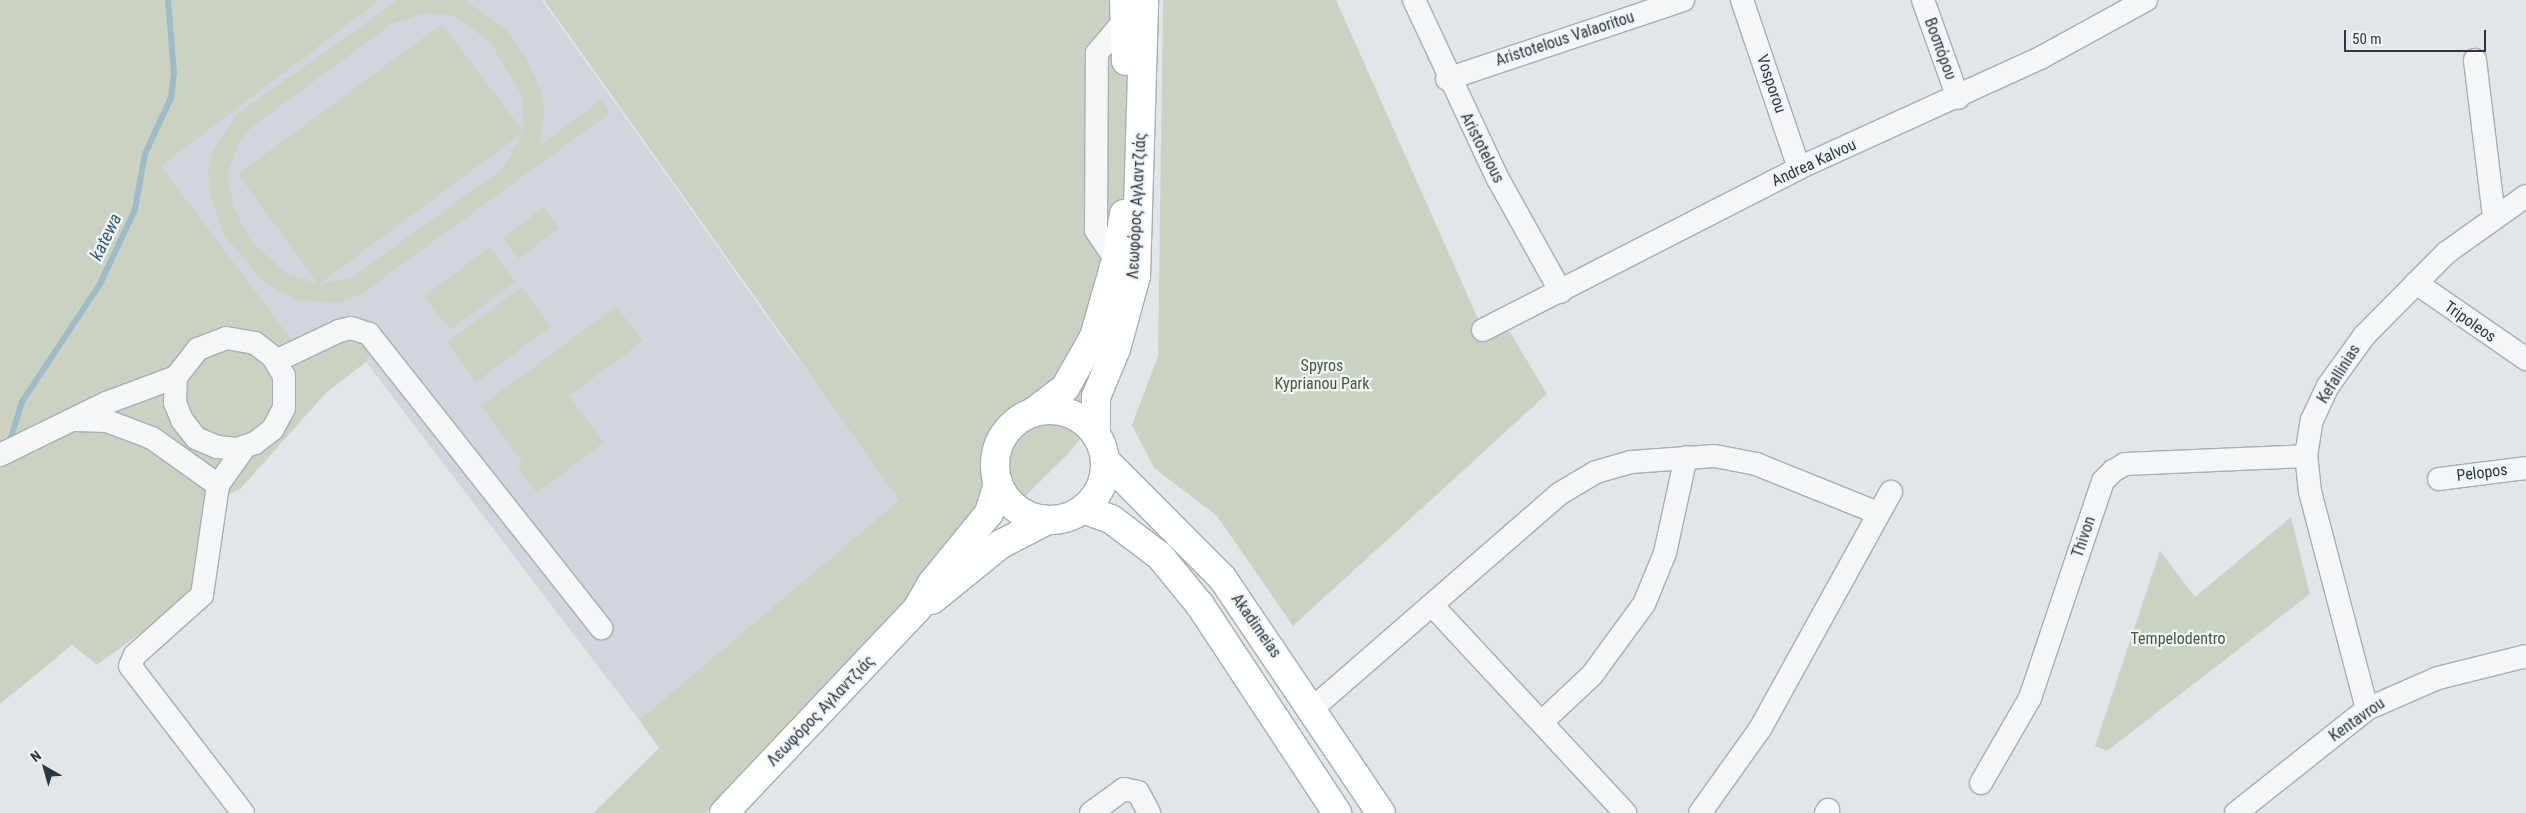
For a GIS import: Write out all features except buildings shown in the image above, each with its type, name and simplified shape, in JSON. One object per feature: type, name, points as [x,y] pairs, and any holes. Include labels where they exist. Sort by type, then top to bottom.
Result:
[{"type":"main road","name":"Λεωφόρος Αγλαντζιάς","points":[[1100,447],[1096,397],[1116,349],[1136,276],[1144,0]]},
{"type":"main road","name":"Λεωφόρος Αγλαντζιάς","points":[[1032,413],[1072,378],[1100,321],[1116,260],[1124,217],[1124,10]]},
{"type":"main road","points":[[1060,410],[1073,415],[1100,447],[1100,487],[1082,509],[1048,520],[1021,512],[998,483],[995,462],[1000,441],[1013,424],[1032,413],[1060,410]]},
{"type":"main road","name":"Akadimeias","points":[[1100,447],[1223,579],[1313,708],[1381,813]]},
{"type":"main road","name":"Λεωφόρος Αγλαντζιάς","points":[[918,609],[932,583],[989,513],[998,483]]},
{"type":"main road","points":[[1082,509],[1111,519],[1160,556],[1200,605],[1337,813]]},
{"type":"main road","name":"Λεωφόρος Αγλαντζιάς","points":[[724,813],[918,609],[1001,544],[1048,520]]},
{"type":"street","name":"Aristotelous","points":[[1414,0],[1447,79],[1561,292]]},
{"type":"street","name":"Aristotelous Valaoritou","points":[[1447,79],[1683,0]]},
{"type":"street","name":"Vosporou","points":[[1742,0],[1799,168]]},
{"type":"street","name":"Βοσπόρου","points":[[1923,0],[1958,98]]},
{"type":"street","name":"Andrea Kalvou","points":[[1483,330],[1561,292],[1799,168],[1958,98],[2146,0]]},
{"type":"street","points":[[2475,60],[2494,216]]},
{"type":"street","name":"Kefallinias","points":[[2367,709],[2310,492],[2306,456],[2312,420],[2328,386],[2364,336],[2416,283],[2494,216],[2526,196]]},
{"type":"street","name":"Tripoleos","points":[[2416,283],[2526,359]]},
{"type":"street","points":[[276,361],[339,330],[351,328],[369,334],[601,628]]},
{"type":"street","points":[[0,455],[68,420],[176,377],[198,349],[226,338],[255,343],[276,361],[284,376],[284,408],[266,436],[245,447],[218,485],[202,595],[135,655],[130,666],[243,813]]},
{"type":"street","points":[[176,377],[175,403],[192,433],[217,447],[245,447]]},
{"type":"street","points":[[68,420],[107,421],[130,428],[152,438],[218,485]]},
{"type":"street","points":[[1313,708],[1560,494],[1582,481],[1631,462],[1715,456],[1756,464],[1878,514]]},
{"type":"street","name":"Thivon","points":[[1981,783],[2030,698],[2103,481],[2112,471],[2125,464],[2306,456]]},
{"type":"street","points":[[1543,721],[1592,675],[1644,604],[1665,553],[1686,457]]},
{"type":"street","name":"Pelopos","points":[[2439,479],[2526,468]]},
{"type":"street","points":[[1700,813],[1760,729],[1891,492]]},
{"type":"street","points":[[1432,605],[1543,721],[1625,813]]},
{"type":"street","name":"Kentavrou","points":[[2236,813],[2367,709],[2438,678],[2526,656]]},
{"type":"street","points":[[1091,813],[1124,789],[1138,792],[1149,813]]},
{"type":"shaded area","points":[[380,0],[542,0],[790,349],[872,456],[899,500],[639,720],[366,362],[376,332],[372,323],[360,320],[293,341],[160,166]]},
{"type":"green space","points":[[0,0],[380,0],[161,166],[293,341],[372,322],[376,332],[366,362],[326,393],[241,488],[212,504],[194,594],[97,665],[72,645],[0,704]]},
{"type":"green space","points":[[398,0],[465,0],[505,29],[526,57],[541,90],[545,109],[540,145],[601,100],[610,113],[360,295],[338,303],[297,300],[262,281],[223,233],[210,194],[208,172],[213,151],[236,115]],"holes":[[[424,13],[454,16],[490,42],[522,96],[524,132],[442,24],[238,174],[318,284],[287,274],[251,241],[234,208],[227,174],[239,142],[250,129],[390,25]],[[523,133],[502,169],[351,278],[319,284]]]},
{"type":"green space","points":[[544,0],[1129,0],[1128,171],[1105,406],[1069,453],[705,813],[593,813],[659,748],[639,720],[899,500]]},
{"type":"green space","name":"Spyros Kyprianou Park","points":[[1163,0],[1336,0],[1483,330],[1510,332],[1547,394],[1293,626],[1217,516],[1154,468],[1132,425],[1158,356]]},
{"type":"green space","points":[[544,207],[559,228],[519,259],[503,238]]},
{"type":"green space","points":[[490,247],[515,282],[450,330],[424,296]]},
{"type":"green space","points":[[522,287],[551,326],[476,382],[447,342]]},
{"type":"green space","points":[[616,306],[643,341],[569,396],[604,442],[537,493],[518,468],[522,462],[481,406]]},
{"type":"green space","name":"Tempelodentro","points":[[2291,517],[2310,594],[2107,751],[2095,746],[2160,551],[2195,597]]},
{"type":"waterway","name":"katewa","points":[[9,444],[22,402],[100,284],[135,210],[145,154],[171,98],[174,74],[168,0]]}]
